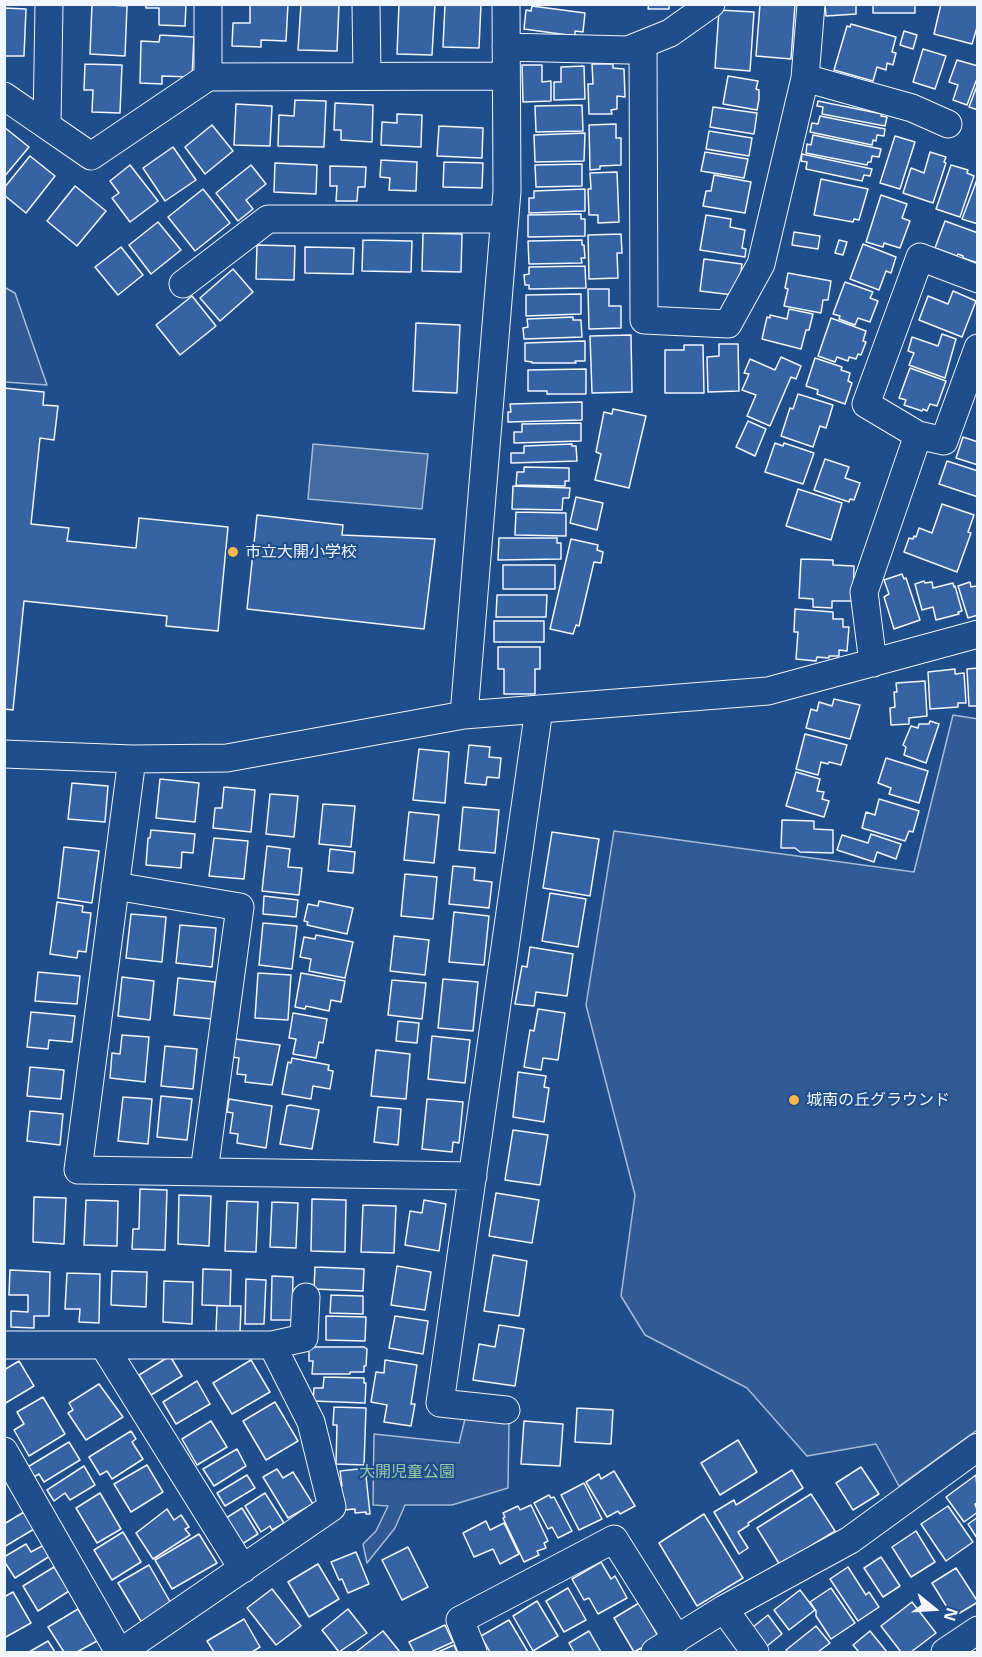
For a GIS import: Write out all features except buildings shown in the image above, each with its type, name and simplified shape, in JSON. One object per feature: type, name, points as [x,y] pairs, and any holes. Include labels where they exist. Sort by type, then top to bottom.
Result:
[{"type":"street","points":[[47,125],[48,4]]},
{"type":"street","points":[[208,4],[208,76]]},
{"type":"street","points":[[366,4],[367,76]]},
{"type":"street","points":[[464,715],[507,191],[506,4]]},
{"type":"street","points":[[506,47],[628,50],[670,33],[711,4]]},
{"type":"street","points":[[643,44],[644,320],[728,324],[761,264],[805,78],[811,4]]},
{"type":"street","points":[[4,96],[91,156],[208,76],[506,76]]},
{"type":"street","points":[[805,78],[912,108],[948,124]]},
{"type":"street","points":[[183,284],[268,219],[504,219]]},
{"type":"street","points":[[978,279],[920,256],[866,404],[918,435],[944,441],[978,348]]},
{"type":"street","points":[[873,663],[864,592],[918,435]]},
{"type":"street","points":[[4,754],[132,759],[227,758],[464,715],[768,692],[978,634]]},
{"type":"street","points":[[506,1410],[440,1403],[539,709]]},
{"type":"street","points":[[132,759],[78,1170],[473,1176]]},
{"type":"street","points":[[116,886],[240,906],[204,1172]]},
{"type":"street","points":[[4,1345],[272,1345],[304,1338],[306,1297]]},
{"type":"street","points":[[4,1451],[120,1653],[332,1507],[311,1422],[272,1345]]},
{"type":"street","points":[[104,1346],[243,1569]]},
{"type":"street","points":[[473,1653],[460,1620],[614,1539],[666,1646],[724,1609],[850,1540],[978,1448]]},
{"type":"street","points":[[724,1609],[755,1653]]},
{"type":"street","points":[[945,1653],[978,1630]]},
{"type":"shaded area","points":[[4,287],[15,293],[47,385],[5,382]]},
{"type":"shaded area","points":[[313,444],[428,454],[422,509],[308,499]]},
{"type":"shaded area","name":"城南の丘グラウンド","points":[[953,715],[978,719],[977,1430],[899,1486],[876,1444],[807,1456],[747,1388],[645,1335],[621,1296],[635,1195],[586,1005],[614,831],[914,872]]},
{"type":"shaded area","name":"大開児童公園","points":[[465,1419],[509,1423],[508,1488],[452,1505],[405,1505],[395,1528],[367,1563],[363,1544],[376,1531],[388,1506],[373,1505],[374,1434],[459,1443]]},
{"type":"place","name":"市立大開小学校","points":[[233,552]]},
{"type":"place","name":"城南の丘グラウンド","points":[[794,1100]]}]
